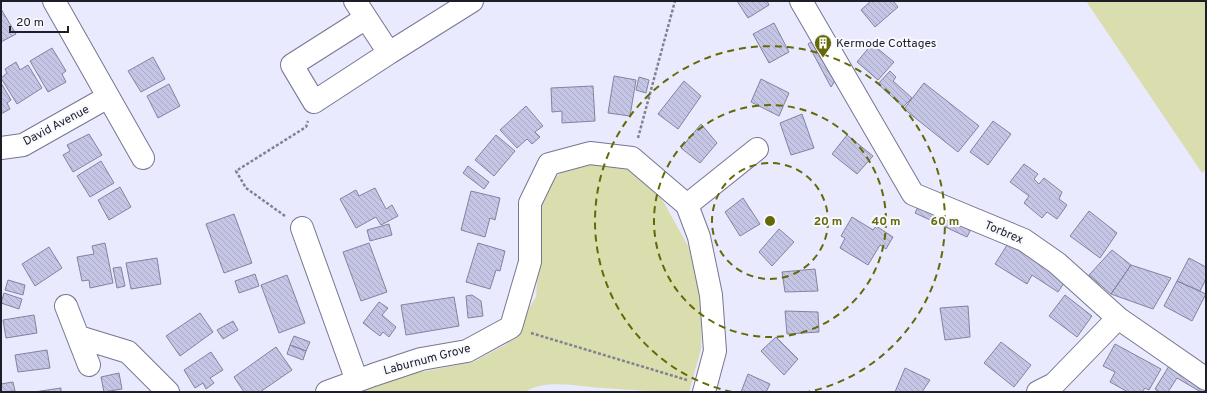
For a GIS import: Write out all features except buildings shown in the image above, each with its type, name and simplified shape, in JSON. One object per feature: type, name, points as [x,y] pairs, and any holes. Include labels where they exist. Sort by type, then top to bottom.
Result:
[{"type":"street","points":[[389,53],[360,10],[292,66],[314,102],[472,1]]},
{"type":"street","name":"Torbrex","points":[[801,1],[913,194],[1024,240],[1058,263],[1118,318],[1206,379]]},
{"type":"street","points":[[57,2],[108,97],[143,158]]},
{"type":"street","name":"David Avenue","points":[[1,148],[23,145],[108,97]]},
{"type":"street","points":[[687,205],[757,149]]},
{"type":"street","points":[[511,327],[530,262],[530,203],[549,164],[590,153],[632,158],[687,205],[699,237],[711,295],[715,351],[704,388]]},
{"type":"street","points":[[302,228],[357,381]]},
{"type":"street","points":[[66,306],[89,366]]},
{"type":"street","points":[[1038,392],[1054,384],[1118,318]]},
{"type":"street","name":"Laburnum Grove","points":[[327,392],[421,359],[467,351],[511,327]]},
{"type":"street","points":[[79,337],[128,352],[168,392]]},
{"type":"path","points":[[632,158],[675,1]]},
{"type":"path","points":[[302,228],[246,188],[236,171],[306,127],[314,102]]},
{"type":"path","points":[[511,327],[704,388]]},
{"type":"green space","points":[[1086,1],[1206,1],[1206,170],[1202,173]]},
{"type":"green space","points":[[572,163],[603,163],[633,169],[663,201],[697,262],[702,309],[701,349],[689,392],[646,391],[553,384],[543,385],[525,392],[357,392],[379,380],[473,362],[507,344],[536,297],[541,207],[549,183]]},
{"type":"place","name":"Kermode Cottages","points":[[823,58]]}]
